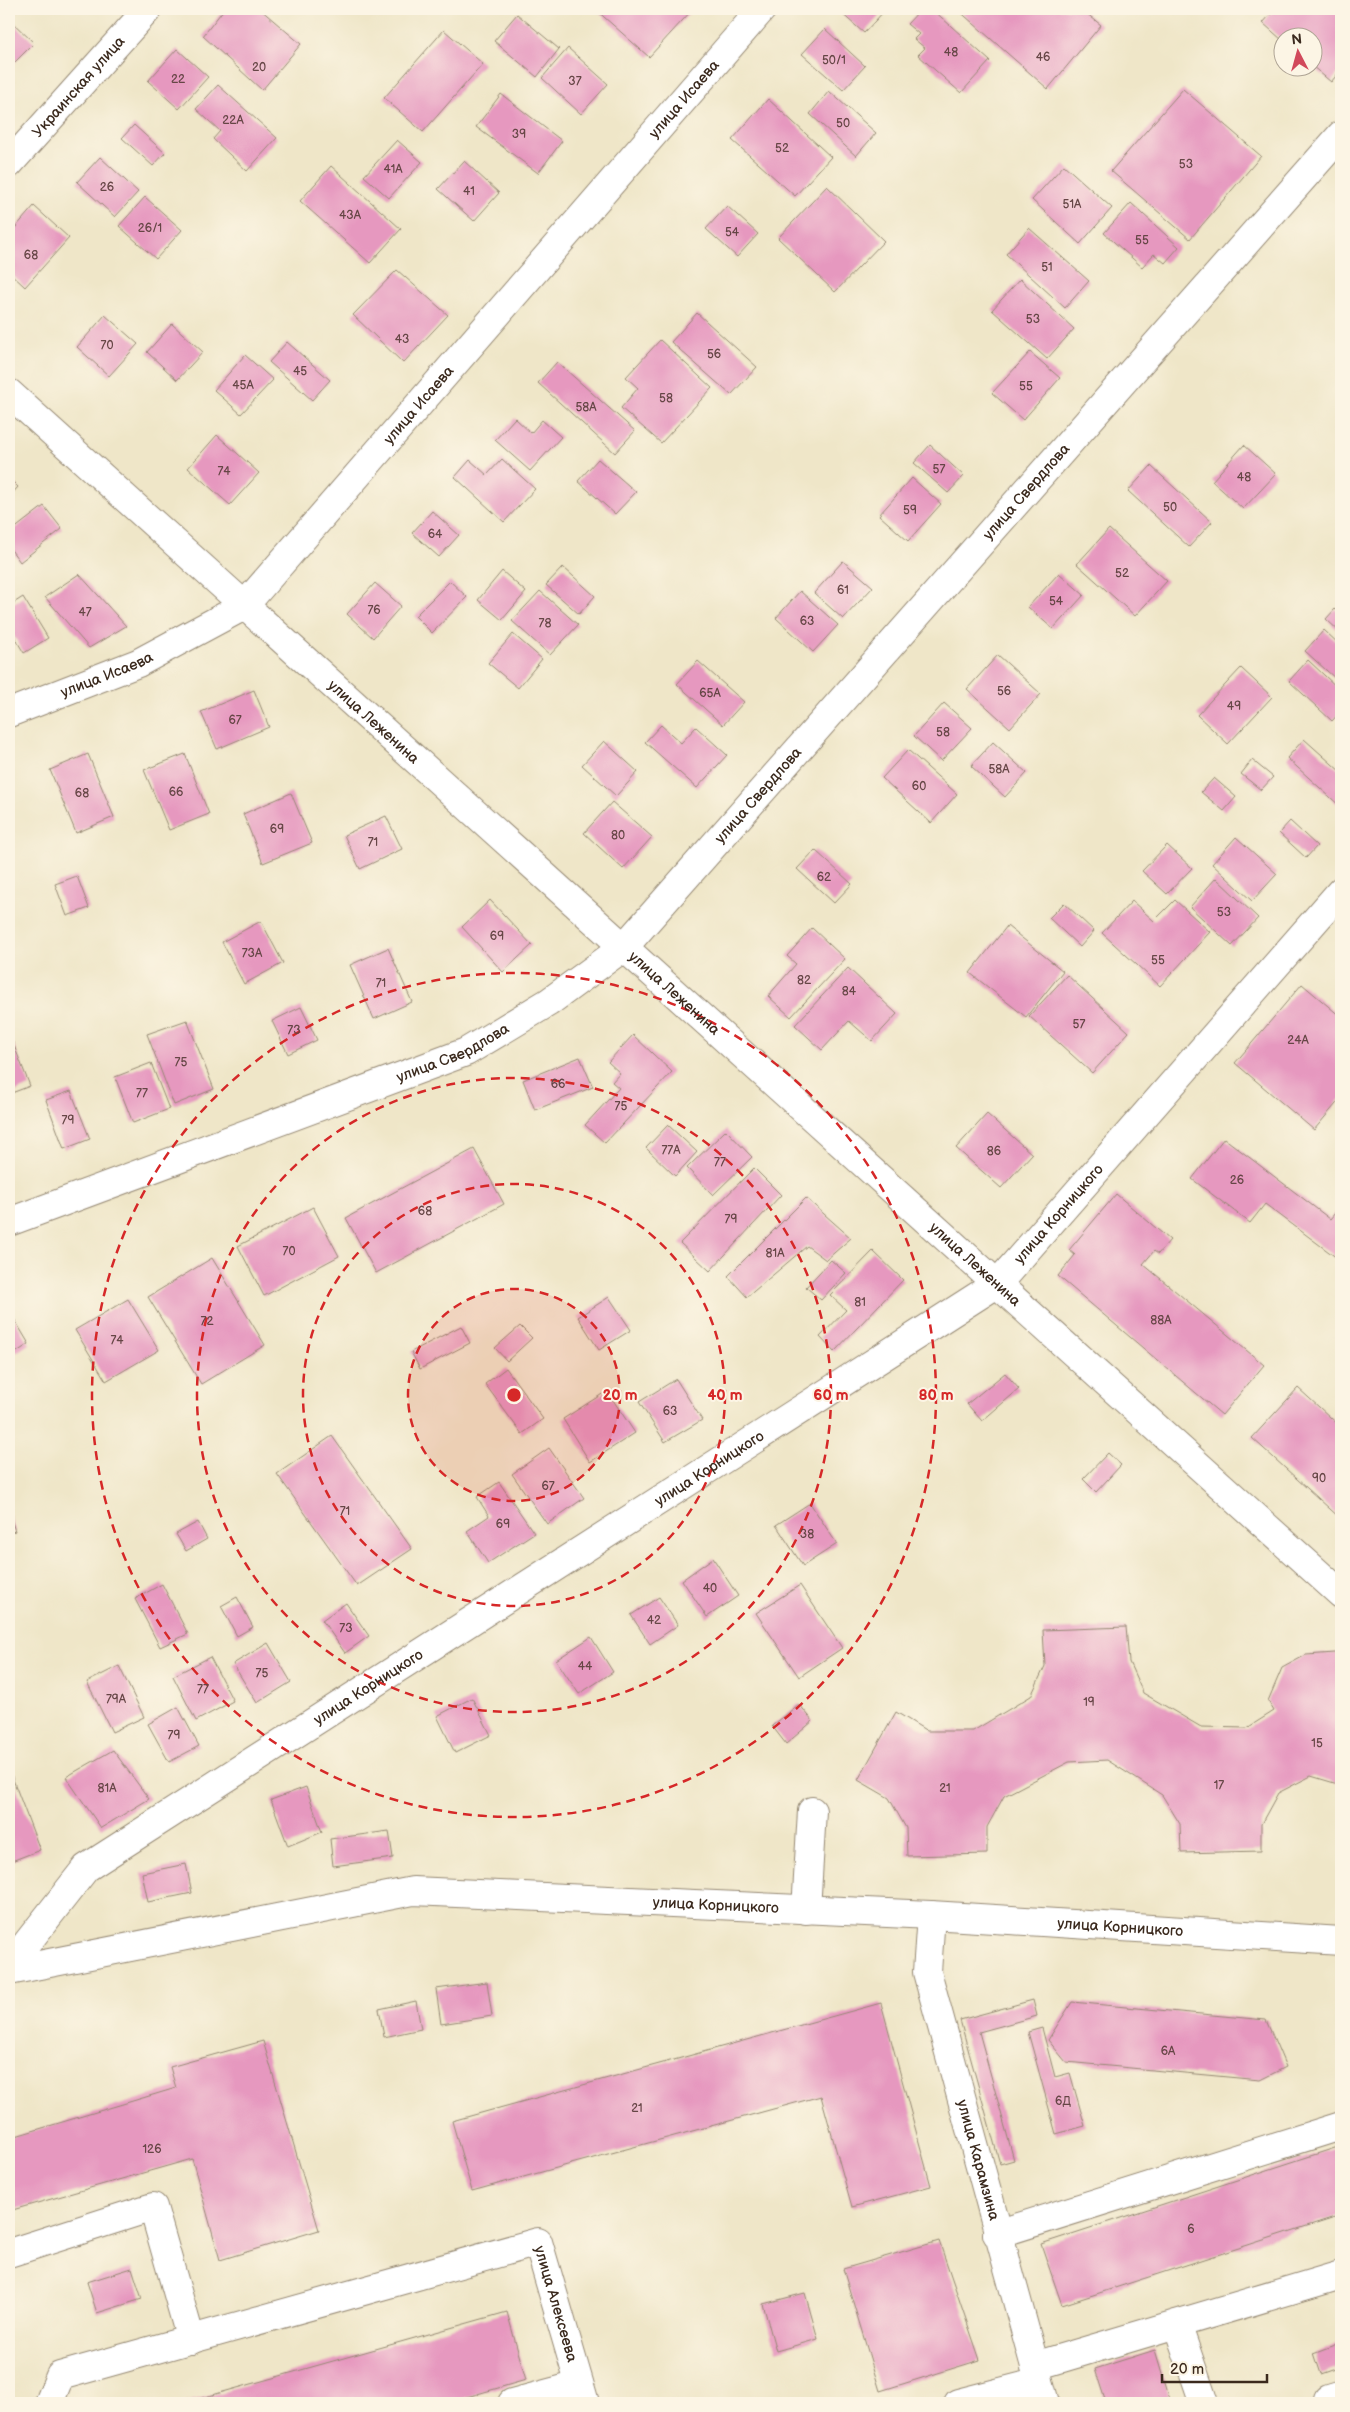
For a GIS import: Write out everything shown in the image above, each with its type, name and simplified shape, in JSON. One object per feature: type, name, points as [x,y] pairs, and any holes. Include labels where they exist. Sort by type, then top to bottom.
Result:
[{"type":"street","name":"Украинская улица","points":[[9,164],[148,9]]},
{"type":"street","name":"улица Исаева","points":[[9,713],[138,663],[244,606],[762,9]]},
{"type":"street","name":"улица Свердлова","points":[[9,1222],[466,1052],[548,1002],[624,946],[1341,135]]},
{"type":"street","name":"улица Леженина","points":[[9,394],[624,946],[1341,1594]]},
{"type":"street","name":"улица Корницкого","points":[[9,1966],[86,1868],[998,1283],[1341,891]]},
{"type":"street","points":[[806,1910],[812,1811]]},
{"type":"street","name":"улица Корницкого","points":[[9,1971],[413,1891],[931,1915],[1341,1941]]},
{"type":"street","name":"улица Карамзина","points":[[931,1915],[927,1972],[997,2234],[1040,2384]]},
{"type":"street","points":[[997,2234],[1341,2126]]},
{"type":"street","points":[[9,2253],[152,2207],[191,2340],[60,2376],[49,2403]]},
{"type":"street","name":"улица Алексеева","points":[[191,2340],[538,2242],[582,2394]]},
{"type":"street","points":[[958,2403],[1040,2384],[1177,2324],[1341,2275]]},
{"type":"street","points":[[1177,2324],[1204,2403]]},
{"type":"street","points":[[512,2403],[582,2394]]},
{"type":"street","points":[[1330,2403],[1328,2399],[1341,2395]]},
{"type":"building","points":[[224,9],[260,9],[301,44],[262,90],[203,36]]},
{"type":"building","points":[[595,9],[693,9],[649,57]]},
{"type":"building","points":[[844,9],[886,9],[864,33],[840,12]]},
{"type":"building","points":[[921,9],[932,9],[990,61],[961,93],[918,55],[925,48],[914,39],[919,34],[907,24]]},
{"type":"building","points":[[957,9],[1081,9],[1101,25],[1048,89]]},
{"type":"building","points":[[1275,9],[1341,9],[1341,70],[1331,82],[1322,74],[1322,28],[1272,28],[1272,31],[1263,23]]},
{"type":"building","points":[[517,14],[559,49],[537,77],[494,41]]},
{"type":"building","points":[[9,19],[34,43],[9,68]]},
{"type":"building","points":[[825,29],[865,66],[843,90],[802,54]]},
{"type":"building","points":[[444,30],[483,64],[423,132],[384,98]]},
{"type":"building","points":[[568,48],[608,84],[581,114],[542,78]]},
{"type":"building","points":[[177,49],[208,77],[179,109],[148,81]]},
{"type":"building","points":[[218,85],[277,138],[247,171],[213,139],[220,131],[196,109]]},
{"type":"building","points":[[1183,89],[1261,156],[1190,239],[1111,171]]},
{"type":"building","points":[[829,91],[876,133],[856,156],[810,114]]},
{"type":"building","points":[[501,94],[562,141],[538,173],[476,127]]},
{"type":"building","points":[[768,99],[831,157],[795,196],[732,140]]},
{"type":"building","points":[[134,125],[165,153],[153,166],[122,138]]},
{"type":"building","points":[[397,140],[422,162],[389,198],[364,176]]},
{"type":"building","points":[[100,157],[138,192],[115,217],[77,182]]},
{"type":"building","points":[[464,161],[499,193],[474,221],[438,189]]},
{"type":"building","points":[[1064,165],[1112,208],[1080,244],[1032,200]]},
{"type":"building","points":[[331,166],[401,229],[370,263],[300,201]]},
{"type":"building","points":[[827,186],[884,241],[835,292],[778,238]]},
{"type":"building","points":[[145,197],[182,230],[156,259],[119,226]]},
{"type":"building","points":[[1131,203],[1179,247],[1165,263],[1154,254],[1142,267],[1104,233]]},
{"type":"building","points":[[34,206],[69,238],[25,287],[9,272],[9,235]]},
{"type":"building","points":[[727,206],[758,234],[737,257],[706,229]]},
{"type":"building","points":[[1029,228],[1089,281],[1065,308],[1006,254]]},
{"type":"building","points":[[397,270],[448,315],[403,363],[353,315]]},
{"type":"building","points":[[1020,279],[1074,329],[1047,359],[992,310]]},
{"type":"building","points":[[697,313],[757,367],[731,395],[671,342]]},
{"type":"building","points":[[105,315],[138,344],[109,376],[77,347]]},
{"type":"building","points":[[172,324],[203,352],[177,380],[147,352]]},
{"type":"building","points":[[660,340],[712,388],[661,443],[621,408],[638,388],[626,377]]},
{"type":"building","points":[[287,342],[330,380],[312,400],[269,362]]},
{"type":"building","points":[[1030,352],[1060,378],[1023,420],[992,393]]},
{"type":"building","points":[[245,355],[273,380],[241,414],[214,390]]},
{"type":"building","points":[[557,362],[635,431],[615,453],[538,383]]},
{"type":"building","points":[[515,418],[531,433],[542,420],[561,437],[530,471],[495,440]]},
{"type":"building","points":[[217,435],[259,473],[230,505],[188,468]]},
{"type":"building","points":[[930,445],[964,476],[948,493],[914,463]]},
{"type":"building","points":[[1244,445],[1276,474],[1243,509],[1212,481]]},
{"type":"building","points":[[502,459],[535,489],[504,522],[455,477],[470,460],[487,475]]},
{"type":"building","points":[[598,459],[636,492],[615,514],[578,481]]},
{"type":"building","points":[[1151,466],[1212,522],[1189,547],[1128,491]]},
{"type":"building","points":[[9,478],[18,487],[9,497]]},
{"type":"building","points":[[912,478],[941,504],[908,541],[879,515]]},
{"type":"building","points":[[44,506],[62,529],[20,562],[9,547],[9,533]]},
{"type":"building","points":[[432,511],[459,535],[439,557],[412,533]]},
{"type":"building","points":[[1109,529],[1167,581],[1135,616],[1077,564]]},
{"type":"building","points":[[843,561],[873,587],[843,619],[814,593]]},
{"type":"building","points":[[563,567],[595,596],[579,614],[546,585]]},
{"type":"building","points":[[502,571],[526,592],[502,620],[478,600]]},
{"type":"building","points":[[1059,573],[1084,595],[1053,629],[1028,607]]},
{"type":"building","points":[[79,574],[126,626],[89,648],[45,597]]},
{"type":"building","points":[[450,581],[467,597],[432,633],[415,616]]},
{"type":"building","points":[[375,583],[401,606],[373,638],[347,614]]},
{"type":"building","points":[[540,591],[578,625],[550,655],[512,621]]},
{"type":"building","points":[[800,591],[838,625],[813,652],[776,618]]},
{"type":"building","points":[[23,597],[48,638],[24,653],[9,628],[9,606]]},
{"type":"building","points":[[1335,609],[1341,615],[1341,633],[1326,619]]},
{"type":"building","points":[[1324,630],[1341,646],[1341,675],[1337,680],[1305,651]]},
{"type":"building","points":[[513,634],[542,659],[518,688],[488,663]]},
{"type":"building","points":[[998,655],[1041,694],[1010,728],[967,689]]},
{"type":"building","points":[[1308,660],[1341,691],[1341,711],[1332,721],[1289,681]]},
{"type":"building","points":[[698,661],[744,702],[723,725],[677,684]]},
{"type":"building","points":[[1241,668],[1272,697],[1228,744],[1197,715]]},
{"type":"building","points":[[254,690],[269,727],[217,749],[201,712]]},
{"type":"building","points":[[944,703],[972,728],[941,761],[914,736]]},
{"type":"building","points":[[661,725],[681,743],[696,727],[727,755],[697,788],[645,742]]},
{"type":"building","points":[[1304,739],[1341,772],[1341,807],[1287,758]]},
{"type":"building","points":[[604,741],[638,772],[616,796],[582,765]]},
{"type":"building","points":[[993,742],[1027,773],[1005,797],[971,766]]},
{"type":"building","points":[[908,750],[957,794],[931,823],[882,778]]},
{"type":"building","points":[[88,754],[114,817],[76,833],[50,770]]},
{"type":"building","points":[[185,754],[209,814],[169,830],[144,770]]},
{"type":"building","points":[[1252,760],[1273,777],[1261,790],[1241,774]]},
{"type":"building","points":[[1214,778],[1236,797],[1224,811],[1201,792]]},
{"type":"building","points":[[291,793],[312,843],[263,863],[243,814]]},
{"type":"building","points":[[612,802],[652,837],[623,869],[584,833]]},
{"type":"building","points":[[386,816],[402,849],[360,869],[344,835]]},
{"type":"building","points":[[1290,821],[1317,846],[1306,858],[1279,833]]},
{"type":"building","points":[[1236,837],[1277,874],[1252,901],[1212,864]]},
{"type":"building","points":[[1167,845],[1192,868],[1167,894],[1142,871]]},
{"type":"building","points":[[815,850],[852,884],[834,903],[797,869]]},
{"type":"building","points":[[77,876],[89,908],[67,916],[55,884]]},
{"type":"building","points":[[1216,878],[1258,918],[1232,946],[1190,907]]},
{"type":"building","points":[[490,900],[532,945],[503,972],[462,927]]},
{"type":"building","points":[[1175,900],[1210,932],[1160,986],[1102,933],[1132,901],[1154,921]]},
{"type":"building","points":[[1064,903],[1094,931],[1080,947],[1049,918]]},
{"type":"building","points":[[261,921],[283,963],[244,984],[222,942]]},
{"type":"building","points":[[1007,926],[1063,971],[1026,1017],[970,973]]},
{"type":"building","points":[[812,928],[845,959],[791,1017],[768,996],[796,964],[787,956]]},
{"type":"building","points":[[388,948],[412,1002],[374,1019],[350,965]]},
{"type":"building","points":[[848,968],[897,1014],[872,1041],[849,1021],[822,1050],[795,1025]]},
{"type":"building","points":[[1067,975],[1129,1032],[1092,1073],[1029,1016]]},
{"type":"building","points":[[1302,984],[1341,1017],[1341,1098],[1314,1130],[1235,1063]]},
{"type":"building","points":[[301,1007],[317,1040],[288,1054],[272,1021]]},
{"type":"building","points":[[187,1020],[214,1089],[174,1105],[147,1034]]},
{"type":"building","points":[[9,1033],[30,1086],[9,1094]]},
{"type":"building","points":[[633,1035],[672,1072],[605,1143],[585,1125],[619,1088],[612,1082],[620,1073],[608,1062]]},
{"type":"building","points":[[580,1057],[593,1087],[535,1110],[523,1080]]},
{"type":"building","points":[[151,1063],[169,1109],[133,1123],[115,1077]]},
{"type":"building","points":[[71,1091],[90,1139],[64,1149],[46,1100]]},
{"type":"building","points":[[987,1114],[1032,1154],[1001,1188],[956,1148]]},
{"type":"building","points":[[668,1125],[697,1152],[675,1176],[646,1148]]},
{"type":"building","points":[[726,1130],[752,1157],[713,1195],[687,1168]]},
{"type":"building","points":[[1224,1138],[1330,1219],[1341,1208],[1341,1261],[1265,1204],[1250,1223],[1192,1179]]},
{"type":"building","points":[[474,1149],[504,1204],[376,1273],[346,1218]]},
{"type":"building","points":[[754,1168],[781,1195],[710,1271],[680,1243]]},
{"type":"building","points":[[1116,1194],[1170,1240],[1158,1254],[1154,1251],[1143,1264],[1264,1365],[1222,1415],[1058,1276],[1075,1255],[1069,1250]]},
{"type":"building","points":[[806,1198],[851,1238],[826,1260],[807,1246],[747,1297],[728,1276]]},
{"type":"building","points":[[313,1207],[339,1256],[264,1296],[238,1246]]},
{"type":"building","points":[[873,1251],[903,1280],[834,1352],[820,1337],[846,1310],[830,1295]]},
{"type":"building","points":[[212,1258],[265,1345],[201,1384],[148,1297]]},
{"type":"building","points":[[831,1260],[846,1273],[821,1300],[806,1287]]},
{"type":"building","points":[[609,1297],[631,1330],[599,1350],[578,1317]]},
{"type":"building","points":[[128,1299],[159,1350],[106,1381],[75,1330]]},
{"type":"building","points":[[9,1313],[29,1344],[9,1357]]},
{"type":"building","points":[[461,1326],[470,1343],[420,1369],[411,1352]]},
{"type":"building","points":[[520,1326],[532,1338],[507,1361],[495,1348]]},
{"type":"building","points":[[506,1368],[543,1419],[522,1434],[485,1384]]},
{"type":"building","points":[[1005,1373],[1019,1389],[982,1421],[967,1404]]},
{"type":"building","points":[[676,1379],[702,1420],[665,1442],[639,1402]]},
{"type":"building","points":[[1298,1388],[1341,1427],[1341,1519],[1252,1438]]},
{"type":"building","points":[[607,1391],[635,1433],[590,1462],[563,1419]]},
{"type":"building","points":[[332,1436],[412,1549],[357,1586],[277,1474]]},
{"type":"building","points":[[549,1448],[584,1498],[547,1524],[512,1474]]},
{"type":"building","points":[[1108,1453],[1121,1465],[1096,1492],[1083,1479]]},
{"type":"building","points":[[499,1482],[534,1533],[488,1563],[467,1531],[489,1516],[477,1497]]},
{"type":"building","points":[[810,1503],[837,1544],[803,1566],[776,1525]]},
{"type":"building","points":[[9,1513],[15,1531],[9,1533]]},
{"type":"building","points":[[198,1522],[207,1539],[186,1551],[176,1534]]},
{"type":"building","points":[[713,1558],[738,1596],[707,1617],[682,1580]]},
{"type":"building","points":[[162,1584],[188,1634],[160,1647],[135,1599]]},
{"type":"building","points":[[800,1585],[842,1648],[799,1677],[756,1613]]},
{"type":"building","points":[[237,1597],[253,1627],[237,1636],[221,1606]]},
{"type":"building","points":[[659,1597],[678,1625],[650,1644],[631,1615]]},
{"type":"building","points":[[346,1603],[369,1636],[345,1653],[322,1620]]},
{"type":"building","points":[[1126,1627],[1129,1662],[1143,1693],[1201,1727],[1247,1728],[1274,1711],[1268,1701],[1282,1668],[1306,1655],[1335,1653],[1341,1655],[1341,1785],[1311,1776],[1278,1793],[1261,1824],[1261,1851],[1181,1853],[1180,1824],[1162,1795],[1107,1760],[1069,1762],[1004,1796],[987,1827],[987,1854],[907,1856],[906,1828],[889,1798],[858,1780],[896,1712],[927,1731],[973,1731],[1031,1696],[1045,1666],[1043,1630]]},
{"type":"building","points":[[591,1637],[613,1672],[579,1694],[556,1660]]},
{"type":"building","points":[[268,1643],[291,1682],[257,1703],[233,1664]]},
{"type":"building","points":[[210,1657],[233,1701],[196,1721],[173,1676]]},
{"type":"building","points":[[119,1666],[144,1717],[112,1732],[87,1682]]},
{"type":"building","points":[[472,1698],[491,1735],[455,1753],[437,1716]]},
{"type":"building","points":[[799,1704],[813,1721],[786,1744],[772,1726]]},
{"type":"building","points":[[178,1707],[199,1746],[169,1762],[148,1724]]},
{"type":"building","points":[[113,1750],[149,1799],[101,1828],[66,1777]]},
{"type":"building","points":[[9,1769],[40,1850],[9,1862]]},
{"type":"building","points":[[306,1787],[322,1832],[288,1846],[271,1800]]},
{"type":"building","points":[[389,1831],[393,1858],[333,1866],[330,1839]]},
{"type":"building","points":[[186,1864],[192,1893],[148,1902],[142,1873]]},
{"type":"building","points":[[487,1982],[492,2016],[441,2024],[436,1989]]},
{"type":"building","points":[[1033,2000],[1037,2016],[979,2032],[1014,2160],[1000,2164],[960,2020]]},
{"type":"building","points":[[416,2001],[421,2029],[384,2037],[379,2009]]},
{"type":"building","points":[[1072,2002],[1266,2020],[1286,2067],[1260,2080],[1066,2062],[1048,2040]]},
{"type":"building","points":[[881,2003],[931,2186],[852,2207],[821,2096],[472,2191],[452,2121]]},
{"type":"building","points":[[1042,2028],[1055,2077],[1070,2073],[1085,2126],[1056,2134],[1028,2032]]},
{"type":"building","points":[[263,2041],[319,2230],[220,2260],[192,2159],[9,2211],[9,2138],[176,2088],[170,2067]]},
{"type":"building","points":[[1341,2146],[1341,2215],[1062,2305],[1041,2244]]},
{"type":"building","points":[[939,2241],[980,2360],[880,2391],[843,2269]]},
{"type":"building","points":[[132,2268],[142,2299],[97,2313],[87,2282]]},
{"type":"building","points":[[805,2293],[818,2339],[776,2351],[763,2304]]},
{"type":"building","points":[[507,2312],[526,2380],[446,2403],[184,2403]]},
{"type":"building","points":[[1338,2344],[1341,2355],[1341,2367],[1321,2374],[1314,2353]]},
{"type":"building","points":[[1155,2350],[1171,2403],[1106,2403],[1095,2369]]}]
